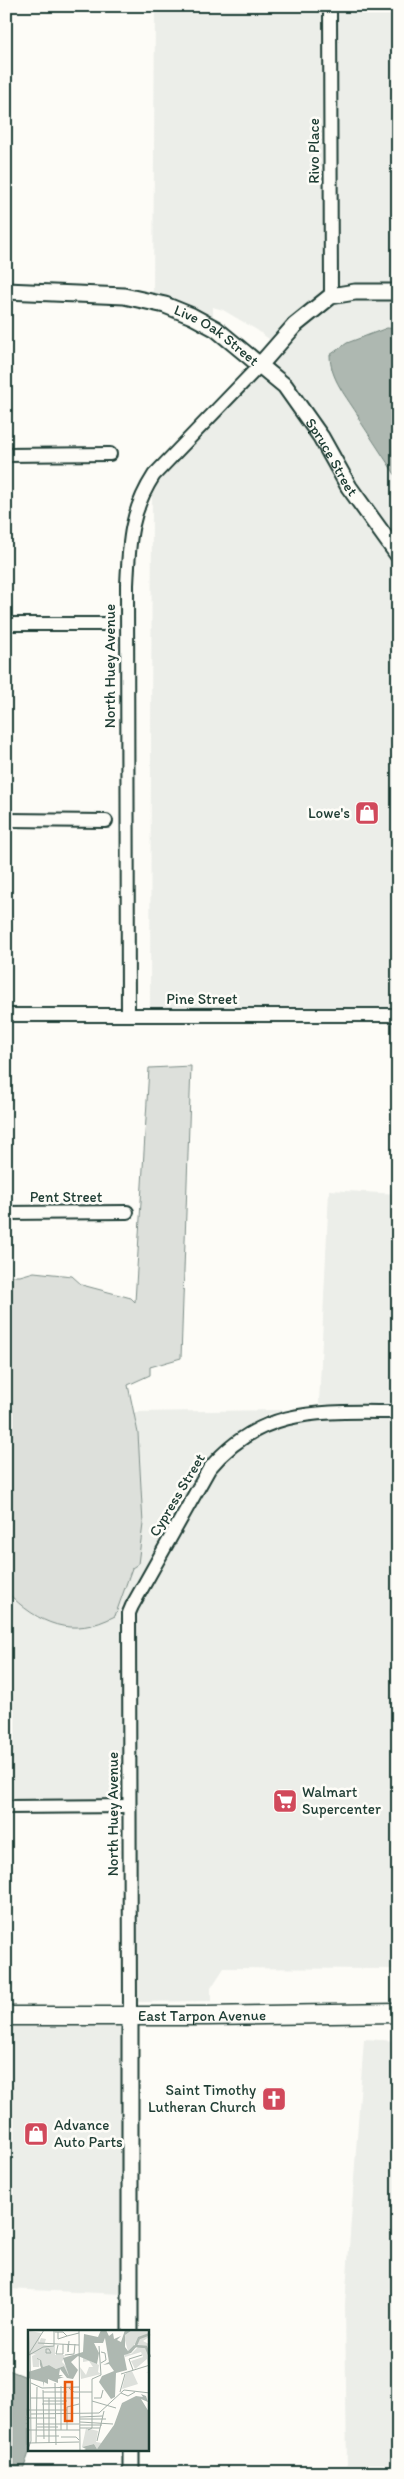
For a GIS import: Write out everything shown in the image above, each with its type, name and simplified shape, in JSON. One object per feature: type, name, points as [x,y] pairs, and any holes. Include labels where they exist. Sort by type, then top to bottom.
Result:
[{"type":"main road","name":"East Tarpon Avenue","points":[[6,2016],[398,2013]]},
{"type":"street","name":"Rivo Place","points":[[330,6],[331,296]]},
{"type":"street","name":"Live Oak Street","points":[[6,291],[105,294],[165,305],[192,316],[216,329],[260,365],[283,336],[331,296]]},
{"type":"street","points":[[331,296],[348,292],[398,292]]},
{"type":"street","name":"Spruce Street","points":[[260,365],[274,374],[304,411],[349,486],[398,555]]},
{"type":"street","name":"North Huey Avenue","points":[[128,1015],[127,594],[129,542],[132,522],[142,493],[154,475],[260,365]]},
{"type":"street","points":[[6,455],[110,454]]},
{"type":"street","points":[[6,624],[104,624]]},
{"type":"street","points":[[6,820],[106,820]]},
{"type":"street","name":"Pine Street","points":[[6,1015],[398,1015]]},
{"type":"street","name":"Pent Street","points":[[6,1213],[127,1212]]},
{"type":"street","name":"Cypress Street","points":[[129,1613],[210,1469],[220,1457],[244,1436],[272,1421],[306,1413],[398,1412]]},
{"type":"street","name":"North Huey Avenue","points":[[129,1613],[130,2015]]},
{"type":"street","points":[[6,1807],[129,1806]]},
{"type":"street","points":[[130,2015],[130,2330]]},
{"type":"street","points":[[131,2452],[131,2473]]},
{"type":"shaded area","points":[[155,6],[324,6],[324,292],[291,319],[270,340],[223,310],[213,307],[213,319],[194,308],[153,295]]},
{"type":"shaded area","points":[[337,6],[398,6],[398,284],[337,286]]},
{"type":"shaded area","points":[[398,299],[398,329],[387,328],[330,366],[359,417],[358,419],[398,479],[398,543],[355,482],[309,406],[290,380],[270,363],[299,330],[333,303],[355,300]]},
{"type":"shaded area","points":[[387,328],[398,329],[398,479],[340,388],[333,372],[330,355],[347,343]]},
{"type":"shaded area","points":[[260,375],[280,391],[299,416],[344,491],[398,567],[398,1007],[150,1007],[152,491],[159,480]]},
{"type":"shaded area","points":[[191,1066],[181,1358],[150,1367],[150,1375],[128,1385],[138,1433],[143,1524],[138,1564],[132,1568],[115,1616],[99,1623],[84,1626],[56,1625],[43,1620],[31,1612],[7,1592],[6,1276],[20,1276],[34,1272],[72,1276],[82,1285],[131,1298],[135,1302],[149,1068]]},
{"type":"shaded area","points":[[329,1190],[398,1194],[398,1404],[319,1404]]},
{"type":"shaded area","points":[[286,1410],[269,1414],[241,1429],[215,1451],[204,1464],[125,1605],[122,1605],[120,1617],[122,1618],[122,1799],[6,1799],[6,1602],[17,1602],[37,1618],[115,1616],[132,1568],[143,1524],[138,1433],[134,1412]]},
{"type":"shaded area","points":[[316,1419],[398,1419],[398,1969],[224,1968],[211,1988],[211,2001],[136,2002],[136,1614],[215,1474],[224,1462],[248,1442],[274,1429]]},
{"type":"shaded area","points":[[117,2023],[123,2033],[123,2294],[6,2289],[6,2024]]},
{"type":"shaded area","points":[[364,2039],[398,2041],[398,2473],[347,2473],[345,2304]]},
{"type":"shaded area","points":[[6,2369],[28,2378],[29,2452],[22,2473],[6,2473]]},
{"type":"place","name":"Lowe's","points":[[367,813]]},
{"type":"place","name":"Walmart Supercenter","points":[[285,1801]]},
{"type":"place","name":"Saint Timothy Lutheran Church","points":[[274,2099]]},
{"type":"place","name":"Advance Auto Parts","points":[[36,2134]]}]
